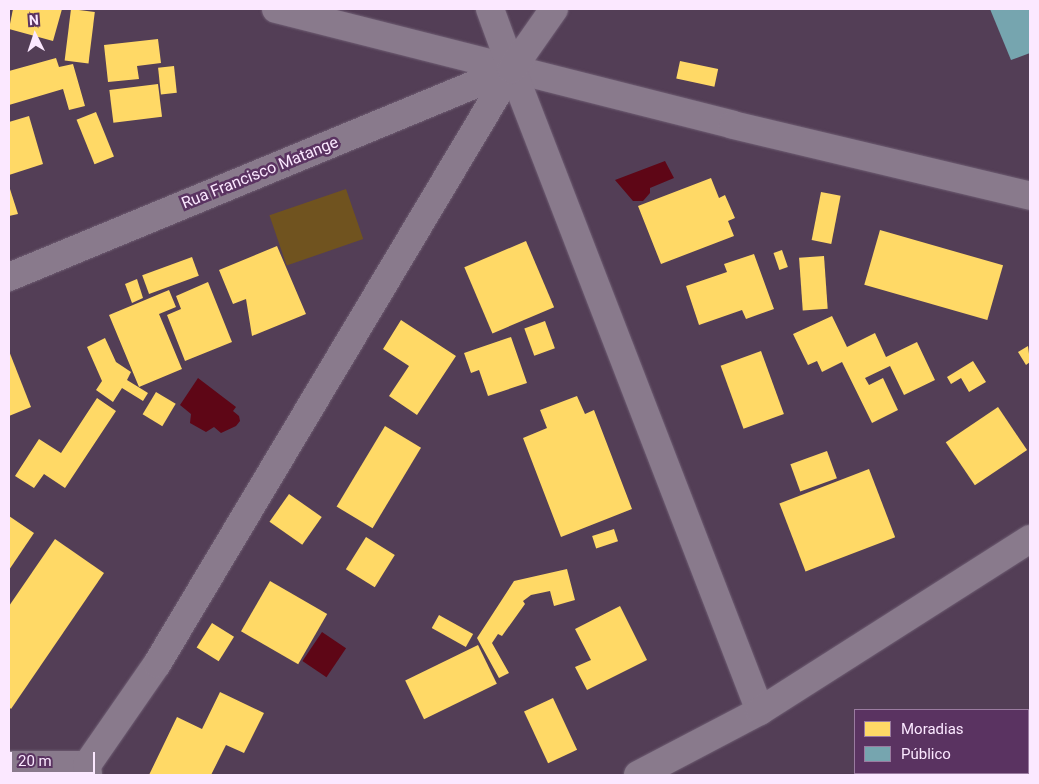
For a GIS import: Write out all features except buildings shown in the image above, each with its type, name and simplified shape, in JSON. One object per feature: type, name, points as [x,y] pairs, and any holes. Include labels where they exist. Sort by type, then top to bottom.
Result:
[{"type":"street","points":[[276,9],[1030,196]]},
{"type":"street","points":[[490,9],[760,711]]},
{"type":"street","points":[[9,765],[88,770],[157,664],[512,69],[554,9]]},
{"type":"street","name":"Rua Francisco Matange","points":[[9,277],[512,69]]},
{"type":"street","points":[[638,775],[760,711],[1030,539]]},
{"type":"shaded area","points":[[665,161],[674,178],[650,188],[650,193],[643,201],[633,201],[615,180]]},
{"type":"shaded area","points":[[346,189],[363,239],[287,265],[269,215]]},
{"type":"shaded area","points":[[198,378],[236,407],[233,411],[239,416],[240,421],[236,426],[221,433],[214,427],[206,432],[190,423],[191,414],[180,405]]},
{"type":"shaded area","points":[[322,632],[346,648],[326,677],[302,661]]}]
